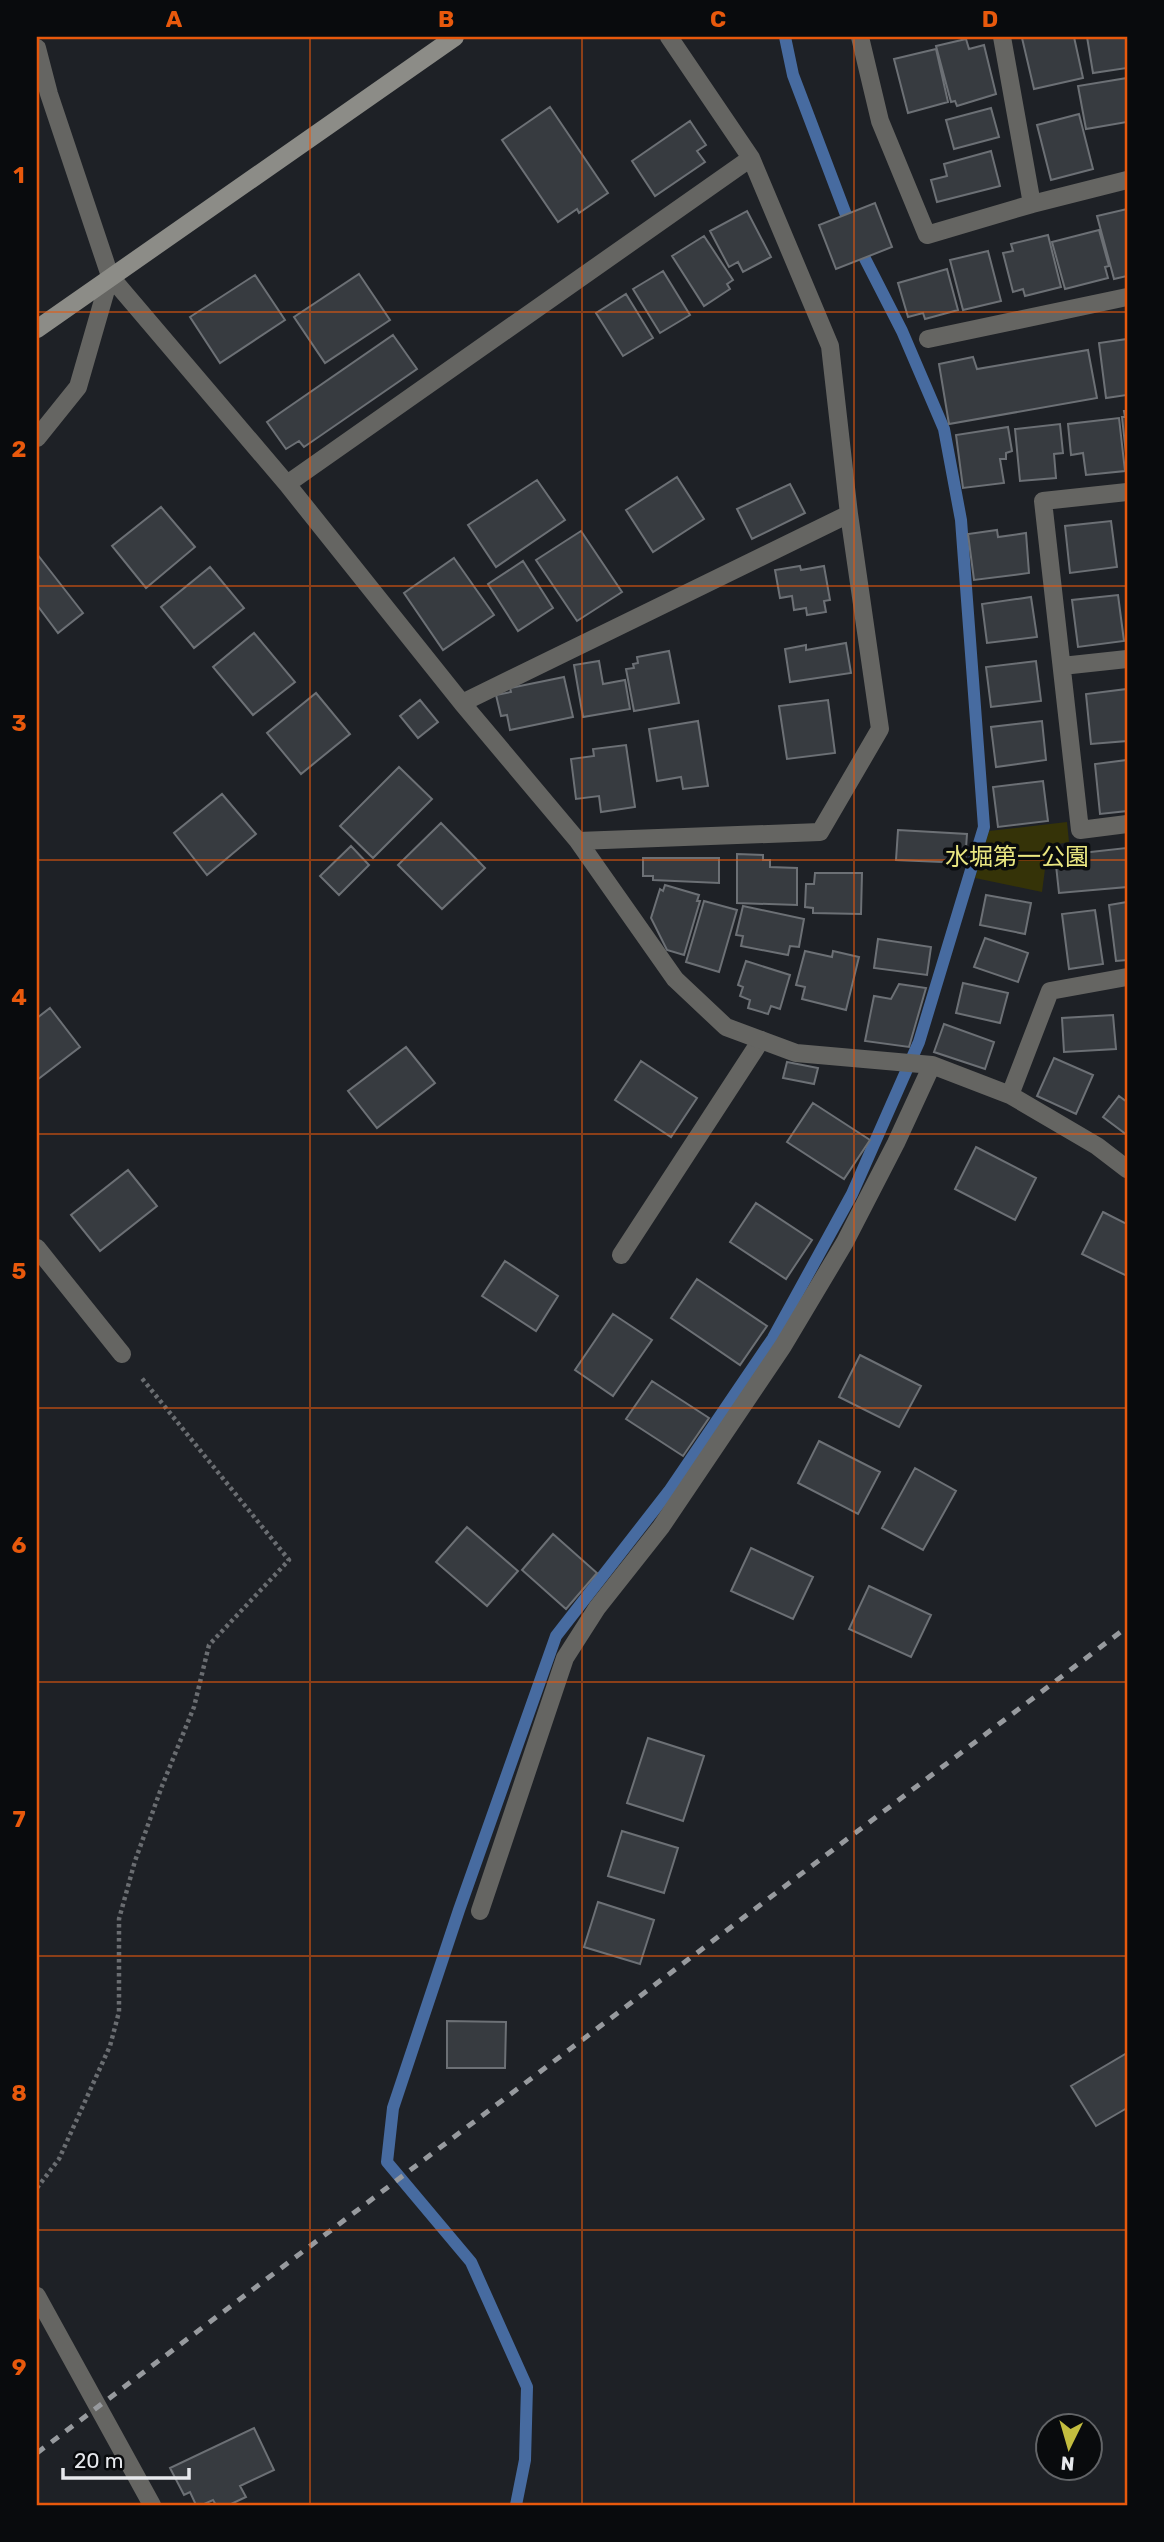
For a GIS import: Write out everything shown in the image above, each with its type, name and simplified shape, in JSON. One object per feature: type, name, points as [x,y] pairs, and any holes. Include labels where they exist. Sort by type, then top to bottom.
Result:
[{"type":"street","points":[[37,329],[455,37]]},
{"type":"street","points":[[578,841],[820,832],[880,729],[849,514],[830,346],[751,158],[669,37]]},
{"type":"street","points":[[860,37],[880,121],[927,235],[1127,180]]},
{"type":"street","points":[[1002,37],[1032,204]]},
{"type":"street","points":[[37,48],[43,98],[110,276],[287,484],[462,703],[578,841],[675,979],[726,1027],[796,1053],[932,1065],[1010,1095],[1097,1146],[1127,1169]]},
{"type":"street","points":[[287,484],[751,158]]},
{"type":"street","points":[[37,438],[78,387],[110,276]]},
{"type":"street","points":[[928,340],[1127,297]]},
{"type":"street","points":[[1127,492],[1043,501],[1080,830],[1127,824]]},
{"type":"street","points":[[462,703],[849,514]]},
{"type":"street","points":[[1062,666],[1127,659]]},
{"type":"street","points":[[1010,1095],[1050,991],[1127,977]]},
{"type":"street","points":[[621,1255],[761,1040]]},
{"type":"street","points":[[480,1911],[565,1658],[597,1608],[661,1527],[783,1346],[845,1242],[897,1143],[932,1065]]},
{"type":"street","points":[[37,1248],[122,1354]]},
{"type":"street","points":[[37,2296],[152,2505]]},
{"type":"path","points":[[37,2188],[59,2159],[110,2046],[119,2012],[120,1919],[140,1848],[194,1707],[209,1645],[289,1560],[122,1354]]},
{"type":"green space","name":"水堀第一公園","points":[[1067,822],[1069,842],[1048,846],[1042,892],[975,878],[989,831]]},
{"type":"building","points":[[1074,37],[1083,78],[1034,89],[1022,38]]},
{"type":"building","points":[[1087,37],[1127,37],[1127,68],[1093,73]]},
{"type":"building","points":[[966,39],[969,49],[984,45],[996,94],[957,106],[955,101],[951,102],[936,46]]},
{"type":"building","points":[[936,49],[948,102],[908,113],[894,59]]},
{"type":"building","points":[[1127,78],[1127,122],[1086,129],[1078,86]]},
{"type":"building","points":[[550,107],[608,193],[579,213],[577,209],[558,222],[502,140]]},
{"type":"building","points":[[991,108],[999,137],[954,149],[946,120]]},
{"type":"building","points":[[1079,114],[1093,169],[1051,180],[1037,125]]},
{"type":"building","points":[[690,121],[706,145],[697,151],[705,162],[655,196],[632,161]]},
{"type":"building","points":[[991,151],[1000,186],[937,202],[931,180],[947,176],[944,164]]},
{"type":"building","points":[[875,203],[892,247],[836,269],[819,225]]},
{"type":"building","points":[[1127,209],[1127,276],[1114,279],[1097,216]]},
{"type":"building","points":[[747,211],[771,257],[743,272],[738,262],[729,267],[710,231]]},
{"type":"building","points":[[1099,230],[1109,266],[1105,267],[1108,278],[1065,289],[1052,242]]},
{"type":"building","points":[[1048,235],[1061,287],[1025,296],[1023,289],[1013,292],[1003,253],[1013,251],[1011,244]]},
{"type":"building","points":[[704,236],[733,280],[727,284],[730,289],[704,306],[672,256]]},
{"type":"building","points":[[988,251],[1001,301],[963,310],[950,260]]},
{"type":"building","points":[[947,269],[958,310],[925,319],[923,313],[908,317],[898,283]]},
{"type":"building","points":[[663,271],[690,315],[660,333],[633,289]]},
{"type":"building","points":[[359,274],[390,320],[325,363],[294,317]]},
{"type":"building","points":[[255,275],[285,320],[220,363],[190,317]]},
{"type":"building","points":[[626,294],[653,338],[623,356],[596,313]]},
{"type":"building","points":[[393,335],[417,369],[304,447],[299,441],[286,449],[267,422]]},
{"type":"building","points":[[1127,339],[1127,395],[1106,398],[1099,343]]},
{"type":"building","points":[[1088,350],[1097,398],[949,424],[939,364],[973,357],[977,369]]},
{"type":"building","points":[[1124,411],[1127,411],[1127,463],[1122,417],[1125,417]]},
{"type":"building","points":[[1119,418],[1125,471],[1086,475],[1083,453],[1071,455],[1068,424]]},
{"type":"building","points":[[1060,424],[1063,453],[1054,454],[1056,478],[1020,481],[1015,429]]},
{"type":"building","points":[[1008,427],[1012,451],[1006,453],[1006,459],[1000,459],[1004,483],[963,488],[956,435]]},
{"type":"building","points":[[677,477],[704,519],[653,552],[626,510]]},
{"type":"building","points":[[537,480],[565,520],[496,567],[468,525]]},
{"type":"building","points":[[790,484],[805,513],[752,539],[737,509]]},
{"type":"building","points":[[161,507],[195,547],[146,588],[112,546]]},
{"type":"building","points":[[1111,521],[1117,567],[1070,573],[1065,526]]},
{"type":"building","points":[[997,530],[998,537],[1026,533],[1029,573],[974,580],[968,534]]},
{"type":"building","points":[[581,531],[622,592],[577,621],[536,560]]},
{"type":"building","points":[[37,554],[83,613],[58,633],[37,605]]},
{"type":"building","points":[[454,558],[494,615],[443,650],[404,593]]},
{"type":"building","points":[[523,561],[553,608],[518,631],[488,584]]},
{"type":"building","points":[[800,566],[801,570],[824,566],[830,600],[824,601],[826,612],[807,615],[806,608],[794,610],[792,596],[780,598],[775,570]]},
{"type":"building","points":[[210,567],[244,608],[194,648],[161,607]]},
{"type":"building","points":[[1118,595],[1124,641],[1078,647],[1072,600]]},
{"type":"building","points":[[1031,597],[1037,637],[987,643],[982,604]]},
{"type":"building","points":[[254,633],[295,682],[253,715],[213,667]]},
{"type":"building","points":[[846,643],[851,673],[790,682],[785,649],[806,645],[806,650]]},
{"type":"building","points":[[669,651],[679,703],[634,711],[626,669],[634,668],[633,664],[638,663],[637,657]]},
{"type":"building","points":[[599,661],[603,684],[625,680],[630,709],[583,717],[574,665]]},
{"type":"building","points":[[1036,661],[1041,701],[991,707],[986,667]]},
{"type":"building","points":[[564,677],[573,717],[510,730],[507,715],[501,716],[496,695],[511,692],[510,688]]},
{"type":"building","points":[[1127,689],[1127,741],[1091,744],[1086,694]]},
{"type":"building","points":[[316,693],[350,734],[301,774],[267,733]]},
{"type":"building","points":[[420,700],[438,722],[418,738],[400,716]]},
{"type":"building","points":[[828,700],[835,753],[787,759],[779,706]]},
{"type":"building","points":[[698,721],[708,786],[683,789],[681,777],[657,781],[649,729]]},
{"type":"building","points":[[1042,721],[1046,760],[996,767],[991,727]]},
{"type":"building","points":[[626,745],[635,807],[601,812],[599,796],[576,799],[571,759],[594,756],[593,749]]},
{"type":"building","points":[[1127,760],[1127,811],[1100,814],[1095,764]]},
{"type":"building","points":[[399,767],[432,799],[373,858],[340,826]]},
{"type":"building","points":[[1043,781],[1048,821],[998,827],[993,787]]},
{"type":"building","points":[[222,794],[256,834],[207,875],[174,833]]},
{"type":"building","points":[[441,823],[485,868],[442,909],[398,865]]},
{"type":"building","points":[[898,830],[967,834],[965,863],[896,860]]},
{"type":"building","points":[[351,846],[369,865],[339,895],[320,876]]},
{"type":"building","points":[[1126,848],[1127,887],[1059,893],[1055,856]]},
{"type":"building","points":[[737,854],[763,855],[763,860],[770,860],[770,867],[797,868],[797,905],[737,903]]},
{"type":"building","points":[[643,858],[719,858],[719,883],[653,880],[653,876],[643,876]]},
{"type":"building","points":[[815,873],[862,873],[861,914],[813,913],[813,908],[805,907],[806,884],[814,884]]},
{"type":"building","points":[[665,885],[699,895],[697,901],[700,901],[684,955],[667,950],[651,918],[660,889],[663,891]]},
{"type":"building","points":[[986,895],[1031,903],[1025,934],[980,925]]},
{"type":"building","points":[[704,901],[737,910],[719,972],[686,962]]},
{"type":"building","points":[[1127,902],[1127,960],[1116,961],[1109,905]]},
{"type":"building","points":[[743,906],[804,919],[799,947],[790,946],[788,955],[741,946],[743,936],[736,935]]},
{"type":"building","points":[[1095,910],[1103,964],[1069,969],[1062,914]]},
{"type":"building","points":[[985,938],[1028,953],[1018,982],[974,967]]},
{"type":"building","points":[[878,939],[931,947],[927,975],[874,968]]},
{"type":"building","points":[[805,951],[832,957],[833,951],[859,957],[846,1010],[802,999],[805,987],[796,985]]},
{"type":"building","points":[[746,961],[790,975],[780,1009],[771,1006],[768,1014],[748,1008],[750,1000],[740,996],[743,987],[738,985]]},
{"type":"building","points":[[963,983],[1008,993],[1000,1023],[956,1013]]},
{"type":"building","points":[[899,984],[926,988],[909,1047],[865,1041],[874,996],[891,999]]},
{"type":"building","points":[[50,1008],[80,1047],[37,1080],[37,1018]]},
{"type":"building","points":[[1113,1015],[1116,1049],[1064,1052],[1062,1018]]},
{"type":"building","points":[[944,1024],[994,1042],[985,1069],[934,1052]]},
{"type":"building","points":[[406,1047],[435,1083],[377,1128],[348,1091]]},
{"type":"building","points":[[1054,1058],[1093,1075],[1076,1114],[1037,1096]]},
{"type":"building","points":[[641,1061],[697,1098],[671,1137],[615,1100]]},
{"type":"building","points":[[787,1062],[818,1068],[814,1084],[783,1078]]},
{"type":"building","points":[[1119,1096],[1127,1102],[1127,1135],[1103,1117]]},
{"type":"building","points":[[813,1103],[870,1140],[844,1179],[787,1142]]},
{"type":"building","points":[[976,1147],[1036,1178],[1015,1220],[955,1189]]},
{"type":"building","points":[[128,1170],[157,1206],[100,1251],[71,1215]]},
{"type":"building","points":[[756,1203],[812,1240],[786,1279],[730,1242]]},
{"type":"building","points":[[1103,1212],[1127,1224],[1127,1276],[1082,1254]]},
{"type":"building","points":[[505,1261],[558,1296],[536,1331],[482,1296]]},
{"type":"building","points":[[697,1279],[767,1326],[740,1365],[671,1318]]},
{"type":"building","points":[[613,1314],[652,1340],[613,1396],[575,1370]]},
{"type":"building","points":[[860,1355],[921,1386],[899,1427],[839,1397]]},
{"type":"building","points":[[652,1381],[709,1418],[683,1456],[626,1419]]},
{"type":"building","points":[[819,1441],[880,1472],[858,1514],[798,1483]]},
{"type":"building","points":[[915,1468],[956,1491],[923,1550],[882,1528]]},
{"type":"building","points":[[467,1527],[518,1571],[487,1606],[436,1562]]},
{"type":"building","points":[[553,1534],[597,1573],[566,1609],[522,1570]]},
{"type":"building","points":[[751,1548],[813,1577],[793,1619],[731,1591]]},
{"type":"building","points":[[869,1586],[931,1615],[911,1657],[849,1629]]},
{"type":"building","points":[[648,1738],[704,1756],[683,1821],[627,1803]]},
{"type":"building","points":[[622,1831],[678,1848],[664,1893],[608,1876]]},
{"type":"building","points":[[598,1902],[654,1920],[640,1964],[584,1947]]},
{"type":"building","points":[[447,2021],[506,2022],[505,2068],[447,2068]]},
{"type":"building","points":[[1127,2053],[1127,2108],[1096,2126],[1071,2086]]},
{"type":"building","points":[[254,2428],[274,2470],[240,2486],[246,2497],[229,2505],[216,2505],[213,2500],[196,2505],[190,2492],[184,2495],[170,2468]]},
{"type":"waterway","points":[[785,37],[793,75],[851,228]]},
{"type":"waterway","points":[[516,2505],[525,2460],[527,2387],[471,2262],[387,2162],[393,2108],[459,1910],[556,1636],[669,1491],[773,1338],[852,1194],[919,1042],[984,827],[961,520],[944,429],[902,331],[858,245]]},
{"type":"railway","points":[[37,2453],[1127,1627]]}]
